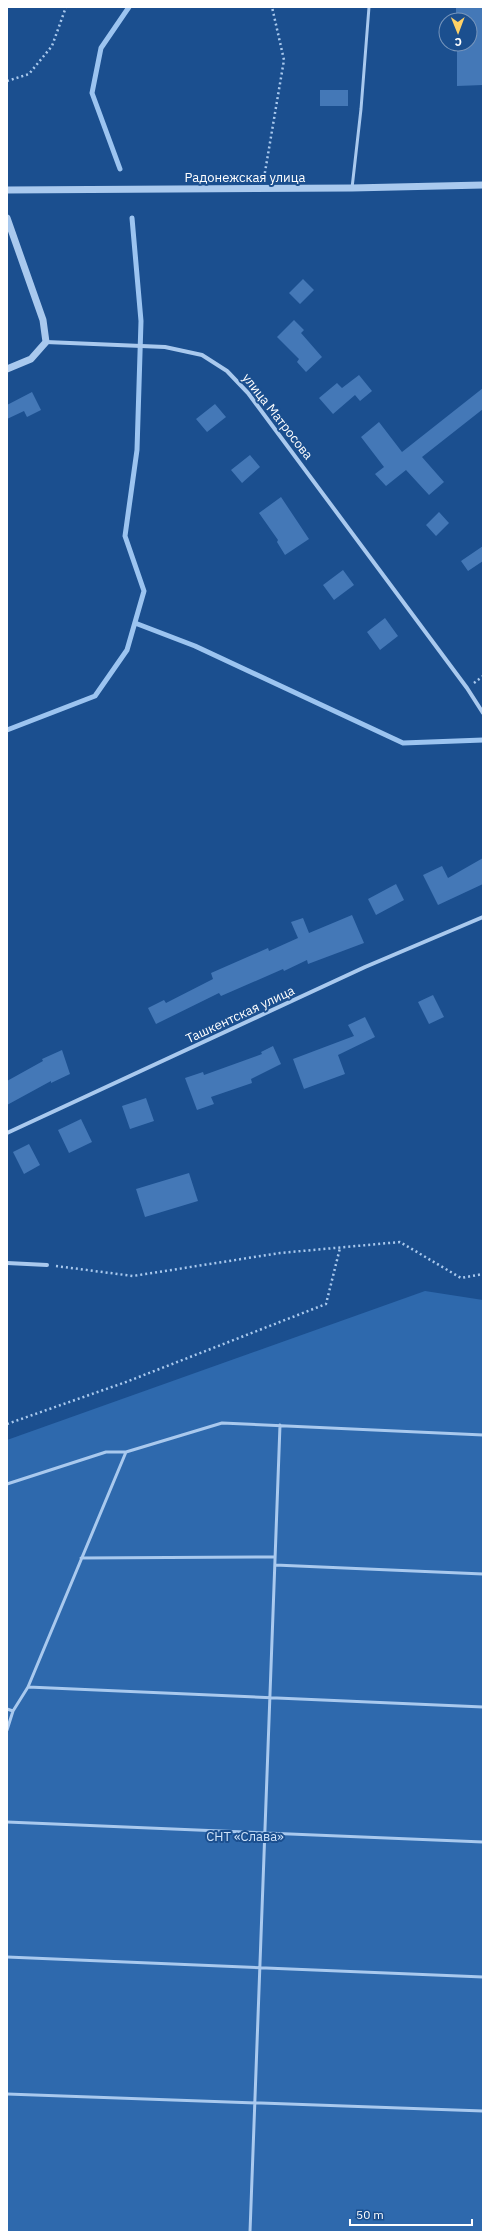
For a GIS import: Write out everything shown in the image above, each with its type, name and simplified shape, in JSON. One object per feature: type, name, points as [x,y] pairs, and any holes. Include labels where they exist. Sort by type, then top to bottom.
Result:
[{"type":"street","name":"Радонежская улица","points":[[7,190],[352,188],[483,185]]},
{"type":"street","points":[[7,218],[43,320],[46,342],[31,359],[7,369]]},
{"type":"street","name":"улица Матросова","points":[[46,342],[165,347],[202,355],[227,370],[248,394],[467,688],[483,713]]},
{"type":"street","name":"Ташкентская улица","points":[[7,1133],[365,967],[483,917]]},
{"type":"street","points":[[7,1263],[47,1265]]},
{"type":"lane","points":[[352,188],[369,7]]},
{"type":"lane","points":[[7,1484],[106,1452],[126,1452],[222,1423],[483,1435]]},
{"type":"lane","points":[[250,2232],[280,1426]]},
{"type":"lane","points":[[7,1730],[13,1711],[28,1687],[126,1452]]},
{"type":"lane","points":[[81,1558],[275,1557]]},
{"type":"lane","points":[[275,1566],[483,1574]]},
{"type":"lane","points":[[28,1687],[483,1707]]},
{"type":"lane","points":[[7,1709],[13,1711]]},
{"type":"lane","points":[[7,1822],[483,1842]]},
{"type":"lane","points":[[7,1957],[483,1977]]},
{"type":"lane","points":[[7,2094],[483,2111]]},
{"type":"path","points":[[7,81],[29,74],[52,46],[66,7]]},
{"type":"path","points":[[263,188],[284,60],[272,7]]},
{"type":"path","points":[[47,1265],[133,1276],[280,1253],[400,1242],[461,1278],[483,1274]]},
{"type":"path","points":[[7,1424],[126,1382],[326,1304],[340,1248]]},
{"type":"green space","name":"СНТ «Слава»","points":[[425,1291],[483,1300],[483,2232],[7,2232],[7,1440]]},
{"type":"building","points":[[456,7],[483,7],[483,85],[457,86],[457,52],[478,52],[478,12],[456,12]]},
{"type":"building","points":[[320,90],[348,90],[348,106],[320,106]]},
{"type":"building","points":[[303,279],[314,290],[300,304],[289,293]]},
{"type":"building","points":[[294,320],[304,330],[301,333],[322,357],[306,372],[297,362],[299,359],[277,337]]},
{"type":"building","points":[[359,375],[372,391],[360,401],[355,395],[333,414],[319,398],[337,383],[342,388]]},
{"type":"building","points":[[483,388],[483,409],[422,457],[444,482],[429,495],[406,470],[386,486],[375,474],[384,467],[361,437],[379,422],[402,452]]},
{"type":"building","points":[[32,392],[41,410],[27,417],[24,411],[7,419],[7,405]]},
{"type":"building","points":[[215,404],[226,417],[207,432],[196,419]]},
{"type":"building","points":[[250,455],[260,467],[242,483],[231,470]]},
{"type":"building","points":[[281,497],[309,539],[285,555],[277,542],[278,540],[259,513]]},
{"type":"building","points":[[439,512],[449,523],[436,536],[426,525]]},
{"type":"building","points":[[483,546],[483,561],[468,571],[461,561]]},
{"type":"building","points":[[343,570],[354,585],[334,600],[323,585]]},
{"type":"building","points":[[385,618],[398,636],[380,650],[367,632]]},
{"type":"building","points":[[483,858],[483,884],[438,905],[423,875],[442,866],[448,878]]},
{"type":"building","points":[[396,884],[404,900],[376,915],[368,899]]},
{"type":"building","points":[[352,915],[364,943],[308,964],[307,960],[284,971],[283,969],[221,996],[219,993],[156,1024],[148,1008],[164,1000],[166,1003],[213,979],[211,973],[268,948],[269,951],[298,938],[291,922],[303,918],[309,933]]},
{"type":"building","points":[[433,995],[444,1017],[429,1024],[418,1002]]},
{"type":"building","points":[[365,1017],[375,1037],[338,1055],[345,1074],[304,1089],[293,1059],[354,1036],[348,1025]]},
{"type":"building","points":[[273,1046],[281,1064],[251,1079],[252,1083],[211,1097],[214,1104],[197,1110],[185,1078],[203,1072],[204,1075],[262,1054],[261,1052]]},
{"type":"building","points":[[62,1050],[70,1074],[51,1083],[51,1081],[7,1105],[7,1081],[43,1061],[42,1059]]},
{"type":"building","points":[[146,1098],[154,1121],[130,1129],[122,1106]]},
{"type":"building","points":[[81,1119],[92,1142],[69,1153],[58,1130]]},
{"type":"building","points":[[29,1144],[40,1165],[24,1174],[13,1152]]},
{"type":"building","points":[[189,1173],[198,1201],[145,1217],[136,1189]]},
{"type":"waterway","points":[[120,169],[92,93],[101,48],[129,7]]},
{"type":"waterway","points":[[7,730],[95,696],[127,650],[144,591],[125,536],[137,450],[141,321],[132,218]]},
{"type":"waterway","points":[[135,623],[195,646],[403,743],[483,740]]}]
